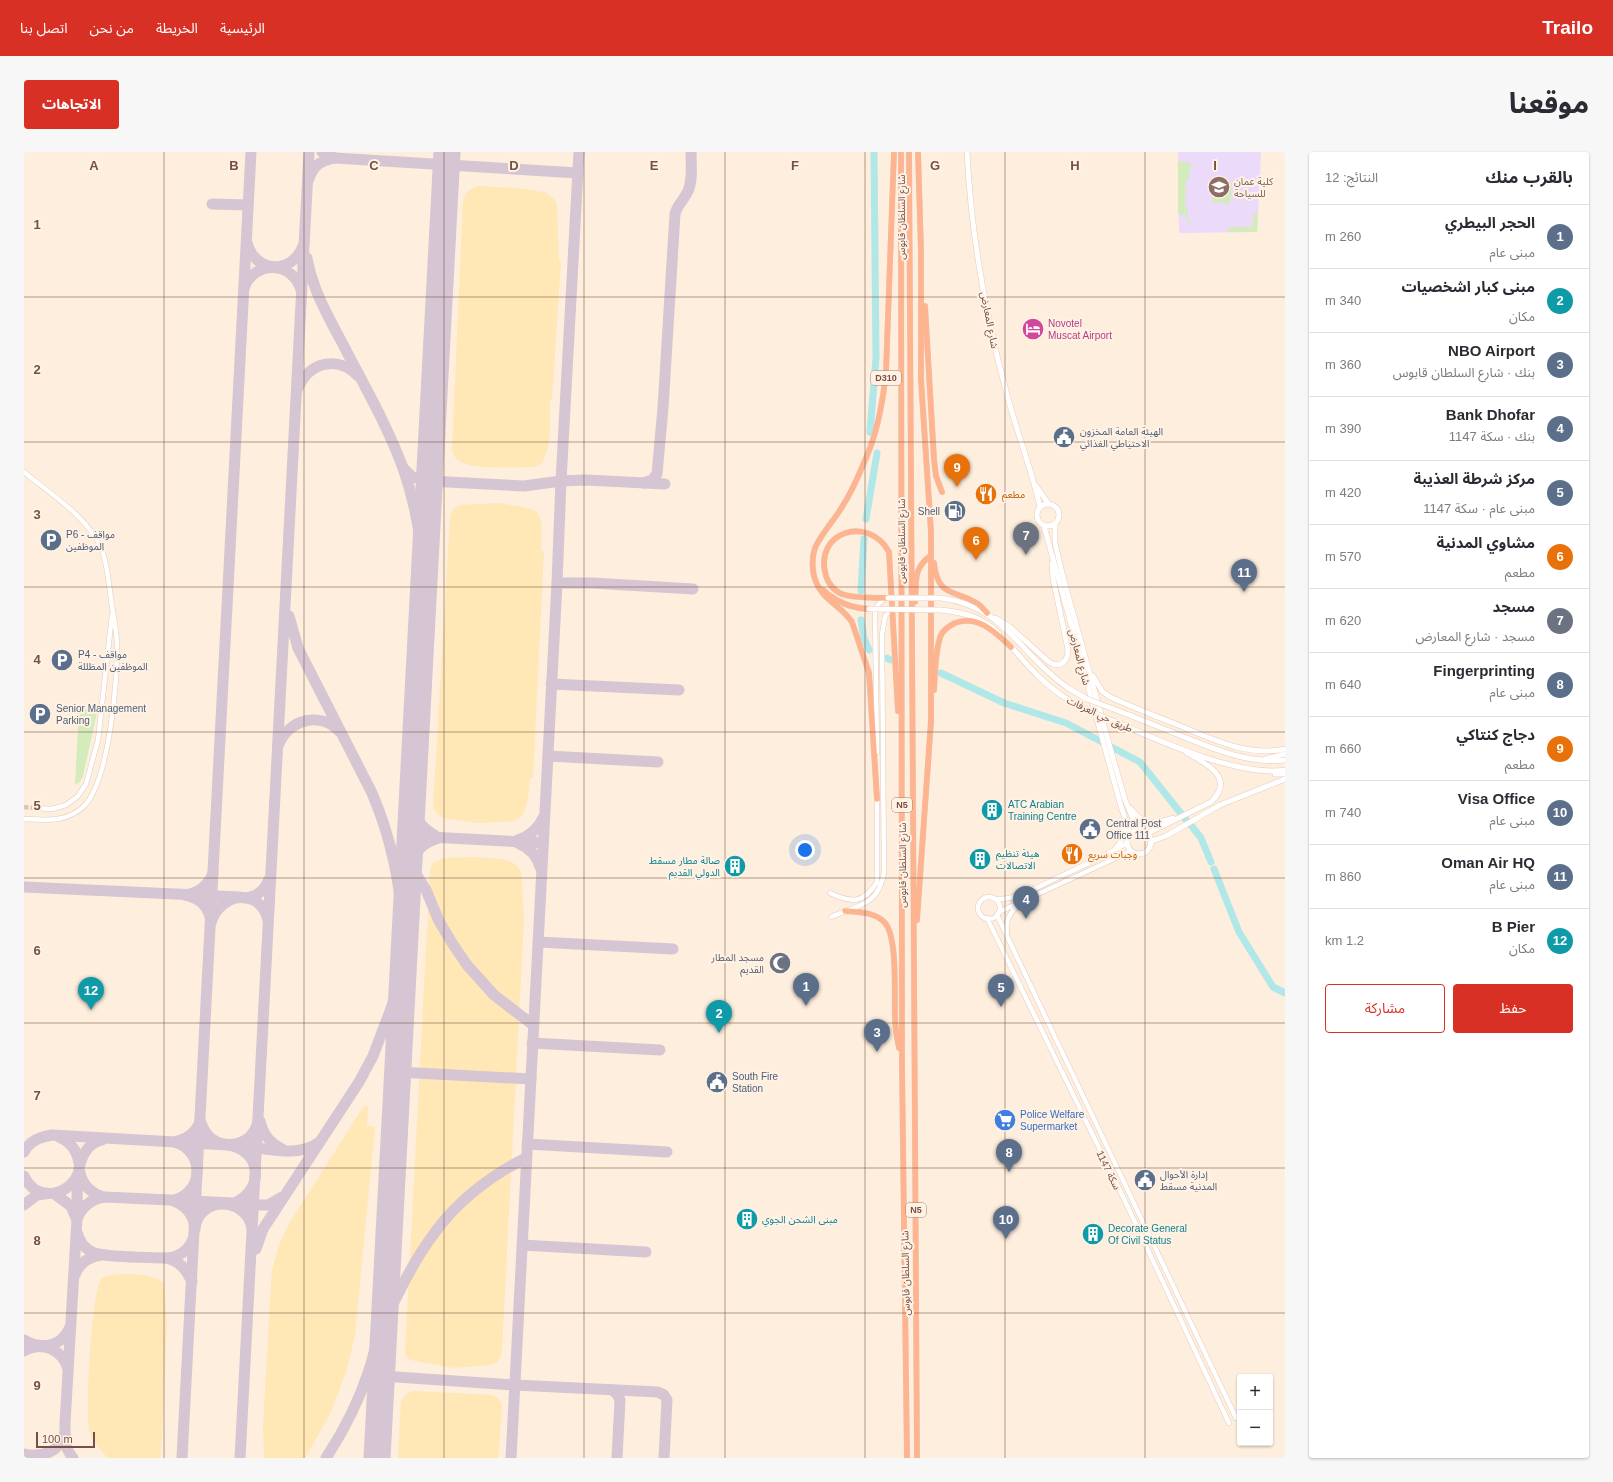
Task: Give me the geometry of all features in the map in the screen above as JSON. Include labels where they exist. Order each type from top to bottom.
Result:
[{"type":"highway","name":"D310","points":[[831,600],[818,586],[813,568],[814,550],[818,541],[839,511],[864,464],[874,438],[882,402],[886,372],[894,152]]},
{"type":"highway","name":"شارع السلطان قابوس","points":[[901,152],[902,1066],[907,1458]]},
{"type":"highway","name":"شارع السلطان قابوس","points":[[909,152],[918,1458]]},
{"type":"highway","points":[[918,152],[921,251],[921,380],[924,438],[935,573],[941,585],[946,590],[977,604],[987,613]]},
{"type":"highway","points":[[921,251],[934,459],[936,476],[942,492]]},
{"type":"highway","points":[[888,598],[849,596],[836,591],[827,579],[824,570],[825,553],[834,539],[852,531],[863,531],[873,535],[885,546],[890,557],[894,668],[901,754]]},
{"type":"highway","points":[[931,532],[931,723]]},
{"type":"highway","points":[[913,624],[918,569],[922,561],[930,556]]},
{"type":"highway","points":[[831,600],[845,605],[869,609]]},
{"type":"highway","points":[[831,600],[847,615],[852,622],[869,672],[878,772],[877,799]]},
{"type":"highway","points":[[914,962],[931,723],[938,646],[941,635],[948,626],[958,622],[974,621],[994,631],[1011,647]]},
{"type":"highway","points":[[845,911],[867,913],[876,916],[885,923],[890,931],[893,950],[895,1019],[902,1066]]},
{"type":"main road","name":"شارع المعارض","points":[[967,152],[973,219],[986,303],[1006,392],[1040,507]]},
{"type":"main road","name":"شارع المعارض","points":[[1034,483],[1048,503]]},
{"type":"main road","points":[[1048,503],[1055,506],[1059,510],[1059,519],[1055,524],[1044,526],[1037,518],[1037,512],[1040,507],[1048,503]]},
{"type":"main road","name":"شارع المعارض","points":[[1055,524],[1055,544],[1060,566],[1106,732],[1110,758],[1123,814],[1130,834]]},
{"type":"main road","name":"شارع المعارض","points":[[1044,526],[1100,728],[1138,830]]},
{"type":"main road","points":[[995,618],[1009,626],[1049,662],[1054,665],[1060,665],[1065,661],[1068,656],[1068,650],[1053,578],[1052,554]]},
{"type":"main road","name":"طريق حي العرفات","points":[[888,598],[931,597],[968,604],[995,618],[1042,667],[1068,688],[1087,699],[1236,757],[1258,760],[1285,760]]},
{"type":"main road","name":"طريق حي العرفات","points":[[869,609],[940,610],[960,613],[981,620],[996,630],[1049,688],[1089,712],[1174,746],[1219,762],[1260,771],[1285,770]]},
{"type":"main road","points":[[1085,657],[1097,684],[1102,691],[1110,697],[1236,748],[1271,751],[1285,749]]},
{"type":"main road","points":[[1148,833],[1211,802],[1217,796],[1220,781],[1214,769],[1174,746]]},
{"type":"main road","points":[[1258,760],[1285,754]]},
{"type":"main road","points":[[1260,771],[1285,774]]},
{"type":"main road","points":[[1152,841],[1166,836],[1220,805],[1285,780]]},
{"type":"main road","points":[[1126,800],[1139,818],[1147,822],[1163,821],[1188,813]]},
{"type":"main road","points":[[1113,852],[1124,835],[1123,814]]},
{"type":"main road","points":[[1138,830],[1148,833],[1152,841],[1149,850],[1137,854],[1131,851],[1127,843],[1130,834],[1138,830]]},
{"type":"street","points":[[24,472],[76,515],[98,541],[106,563],[112,614],[116,628],[116,661],[111,720],[96,788],[88,801],[78,811],[62,819],[24,820]]},
{"type":"street","points":[[831,917],[863,905],[872,899],[882,883],[884,873],[878,772],[876,609],[881,601],[888,598]]},
{"type":"street","points":[[878,772],[882,634],[885,617],[890,609]]},
{"type":"street","points":[[35,808],[55,809],[66,805],[78,796],[86,784],[98,740],[107,670],[112,614]]},
{"type":"street","points":[[830,893],[843,899],[854,900],[862,898],[871,891],[877,882],[877,799]]},
{"type":"street","points":[[1127,843],[1113,852],[1008,899],[986,897],[979,904],[980,913],[987,918],[994,917],[1131,851]]},
{"type":"street","points":[[996,899],[1000,905],[998,914]]},
{"type":"street","points":[[1007,938],[1006,921],[1011,912],[1021,903]]},
{"type":"street","name":"سكة 1147","points":[[998,914],[1007,938],[1236,1418]]},
{"type":"street","name":"سكة 1147","points":[[987,918],[1124,1199],[1229,1423]]},
{"type":"shaded area","name":"كلية عمان للسياحة","points":[[1178,152],[1261,152],[1257,232],[1179,233]]},
{"type":"green space","points":[[1178,161],[1191,162],[1189,179],[1186,179],[1185,209],[1188,209],[1188,220],[1194,226],[1187,222],[1186,214],[1184,213],[1179,215],[1178,213]]},
{"type":"green space","points":[[1213,182],[1232,183],[1230,204],[1212,202]]},
{"type":"green space","points":[[1254,213],[1258,214],[1257,232],[1228,232],[1229,227],[1250,227],[1252,225]]},
{"type":"green space","points":[[82,709],[95,710],[97,712],[83,776],[79,783],[75,784],[79,711]]},
{"type":"sand","points":[[478,186],[516,188],[545,192],[555,200],[557,206],[559,261],[561,261],[552,400],[550,401],[550,427],[548,448],[545,457],[541,464],[535,467],[494,468],[463,463],[454,455],[452,448],[463,201],[468,191]]},
{"type":"sand","points":[[499,503],[532,509],[537,512],[540,517],[541,525],[541,551],[544,551],[533,778],[530,779],[525,810],[518,819],[513,821],[478,823],[443,818],[439,816],[433,807],[450,517],[456,507],[460,505]]},
{"type":"sand","points":[[477,857],[502,859],[513,863],[518,867],[521,872],[524,918],[502,1351],[500,1359],[496,1363],[454,1368],[415,1361],[409,1359],[405,1354],[430,871],[432,864],[443,858]]},
{"type":"sand","points":[[364,1106],[367,1106],[368,1108],[367,1126],[375,1127],[355,1335],[347,1369],[331,1412],[305,1458],[264,1458],[263,1427],[270,1298],[272,1271],[279,1245],[290,1222]]},
{"type":"sand","points":[[120,1274],[149,1276],[164,1283],[167,1322],[160,1458],[108,1458],[95,1443],[90,1433],[88,1403],[90,1353],[98,1287],[102,1277]]},
{"type":"sand","points":[[413,1391],[493,1395],[497,1397],[501,1402],[502,1409],[498,1458],[398,1458],[401,1402],[406,1395]]},
{"type":"waterway","points":[[870,432],[876,358],[874,152]]},
{"type":"waterway","points":[[866,519],[877,453]]},
{"type":"waterway","points":[[861,591],[864,539]]},
{"type":"waterway","points":[[861,620],[864,638],[869,650]]},
{"type":"waterway","points":[[886,658],[891,660]]},
{"type":"waterway","points":[[941,673],[1004,703],[1066,723],[1140,762],[1187,821]]},
{"type":"waterway","points":[[1190,824],[1201,838],[1211,862]]},
{"type":"waterway","points":[[1214,869],[1239,932],[1273,987],[1285,993]]},
{"type":"taxiway","points":[[182,1458],[251,152]]},
{"type":"taxiway","points":[[240,1458],[309,152]]},
{"type":"taxiway","points":[[309,179],[313,170],[319,164],[326,160],[335,158],[322,152]]},
{"type":"taxiway","points":[[511,1458],[579,152]]},
{"type":"taxiway","points":[[644,483],[652,480],[657,474],[663,408],[675,214],[690,187],[691,152]]},
{"type":"taxiway","points":[[335,158],[578,173]]},
{"type":"taxiway","points":[[212,204],[248,205]]},
{"type":"taxiway","points":[[247,243],[251,253],[258,260],[265,265],[274,267],[283,266],[291,262],[298,255],[303,246]]},
{"type":"taxiway","points":[[307,258],[319,297],[378,412],[403,468],[408,482],[418,524],[424,582]]},
{"type":"taxiway","points":[[244,288],[249,279],[256,272],[273,268],[282,269],[290,274],[297,280],[301,290]]},
{"type":"taxiway","points":[[298,388],[309,372],[325,364],[342,365],[350,369],[358,376]]},
{"type":"taxiway","points":[[404,469],[412,477],[429,481],[524,486],[561,481],[586,480],[665,484]]},
{"type":"taxiway","points":[[557,583],[592,583],[693,589]]},
{"type":"taxiway","points":[[289,616],[298,648],[372,793],[379,811],[394,863],[405,936]]},
{"type":"taxiway","points":[[551,684],[679,690]]},
{"type":"taxiway","points":[[279,744],[284,735],[290,729],[306,721],[315,720],[324,722],[332,725],[340,732]]},
{"type":"taxiway","points":[[548,756],[658,762]]},
{"type":"taxiway","points":[[412,804],[416,816],[424,828],[439,838],[421,847],[409,863],[426,890],[439,921],[467,965],[494,995],[533,1025]]},
{"type":"taxiway","points":[[518,840],[533,832],[539,826],[543,818]]},
{"type":"taxiway","points":[[410,836],[543,843]]},
{"type":"taxiway","points":[[518,843],[532,852],[540,867]]},
{"type":"taxiway","points":[[213,873],[206,885],[199,891],[185,895],[190,896],[203,904],[209,913],[211,923],[216,913],[223,905],[231,900],[240,898],[249,898],[257,902],[264,909],[268,920]]},
{"type":"taxiway","points":[[245,898],[254,896],[260,892],[265,887],[269,879]]},
{"type":"taxiway","points":[[24,887],[240,897]]},
{"type":"taxiway","points":[[538,942],[673,949]]},
{"type":"taxiway","points":[[256,1249],[263,1229],[359,1082],[373,1056],[392,1006],[398,984],[404,946]]},
{"type":"taxiway","points":[[532,1043],[660,1050]]},
{"type":"taxiway","points":[[398,1072],[531,1079]]},
{"type":"taxiway","points":[[260,1121],[268,1138],[282,1149]]},
{"type":"taxiway","points":[[175,1200],[185,1195],[192,1188],[196,1180],[197,1171],[195,1161],[191,1153],[184,1146],[174,1142],[190,1135],[196,1130],[200,1122]]},
{"type":"taxiway","points":[[201,1123],[208,1136],[225,1144],[244,1141],[250,1137],[257,1125]]},
{"type":"taxiway","points":[[24,1152],[33,1142],[40,1138],[52,1135],[228,1145],[239,1148],[248,1154],[253,1162],[255,1171],[255,1180],[251,1189],[244,1197],[234,1203],[105,1197],[91,1201],[82,1210],[77,1219],[65,1423],[65,1437],[67,1446],[73,1458]]},
{"type":"taxiway","points":[[59,1137],[67,1141],[73,1147],[77,1154],[79,1163]]},
{"type":"taxiway","points":[[77,1215],[77,1183],[81,1160],[92,1144],[102,1140]]},
{"type":"taxiway","points":[[249,1147],[294,1151],[302,1150],[318,1143]]},
{"type":"taxiway","points":[[527,1144],[667,1152]]},
{"type":"taxiway","points":[[384,1322],[413,1266],[426,1245],[452,1211],[487,1181],[526,1158]]},
{"type":"taxiway","points":[[80,1173],[85,1185],[103,1197]]},
{"type":"taxiway","points":[[24,1176],[29,1184],[36,1190],[43,1193],[51,1193],[59,1192],[67,1188],[78,1174]]},
{"type":"taxiway","points":[[24,1205],[37,1195],[45,1194]]},
{"type":"taxiway","points":[[56,1195],[71,1206],[76,1218]]},
{"type":"taxiway","points":[[248,1205],[268,1205],[282,1197]]},
{"type":"taxiway","points":[[174,1201],[179,1203],[189,1212],[195,1229],[198,1218],[204,1210],[222,1204],[241,1210],[248,1218],[252,1228]]},
{"type":"taxiway","points":[[77,1232],[82,1244],[92,1252],[98,1254],[171,1259],[182,1266],[192,1282]]},
{"type":"taxiway","points":[[167,1258],[183,1253],[189,1247],[193,1239]]},
{"type":"taxiway","points":[[522,1245],[646,1252]]},
{"type":"taxiway","points":[[75,1275],[79,1267],[85,1261],[92,1257],[101,1255]]},
{"type":"taxiway","points":[[326,1458],[351,1415],[368,1373],[380,1328],[387,1279]]},
{"type":"taxiway","points":[[24,1340],[37,1345],[50,1345],[62,1339],[70,1327]]},
{"type":"taxiway","points":[[24,1351],[38,1347],[50,1349],[61,1356],[68,1369]]},
{"type":"taxiway","points":[[382,1376],[515,1385],[658,1392],[664,1395],[667,1400],[664,1458]]},
{"type":"taxiway","points":[[612,1390],[617,1394],[620,1400],[617,1458]]},
{"type":"taxiway","points":[[24,1454],[37,1455],[49,1452],[59,1445],[65,1434]]},
{"type":"runway","points":[[377,1458],[447,152]]},
{"type":"tunnel","points":[[24,807],[35,808]]},
{"type":"place","name":"كلية عمان للسياحة","points":[[1219,187]]},
{"type":"place","name":"Novotel Muscat Airport","points":[[1033,329]]},
{"type":"place","name":"الهيئة العامة المخزون الاحتياطي الغذائي","points":[[1064,437]]},
{"type":"place","name":"دجاج كنتاكي","points":[[957,487]]},
{"type":"place","name":"مطعم","points":[[986,494]]},
{"type":"place","name":"Shell","points":[[955,511]]},
{"type":"place","name":"P6 - مواقف الموظفين","points":[[51,540]]},
{"type":"place","name":"مسجد","points":[[1026,555]]},
{"type":"place","name":"مشاوي المدنية","points":[[976,560]]},
{"type":"place","name":"Oman Air HQ","points":[[1244,592]]},
{"type":"place","name":"P4 - مواقف الموظفين المظللة","points":[[62,660]]},
{"type":"place","name":"Senior Management Parking","points":[[40,714]]},
{"type":"place","name":"ATC Arabian Training Centre","points":[[992,810]]},
{"type":"place","name":"Central Post Office 111","points":[[1090,829]]},
{"type":"place","name":"وجبات سريع","points":[[1072,854]]},
{"type":"place","name":"هيئة تنظيم الاتصالات","points":[[980,859]]},
{"type":"place","name":"صالة مطار مسقط الدولي القديم","points":[[735,866]]},
{"type":"place","name":"Bank Dhofar","points":[[1026,919]]},
{"type":"place","name":"مسجد المطار القديم","points":[[780,963]]},
{"type":"place","name":"الحجر البيطري","points":[[806,1006]]},
{"type":"place","name":"مركز شرطة العذيبة","points":[[1001,1007]]},
{"type":"place","name":"B Pier","points":[[91,1010]]},
{"type":"place","name":"مبنى كبار اشخصيات","points":[[719,1033]]},
{"type":"place","name":"NBO Airport","points":[[877,1052]]},
{"type":"place","name":"South Fire Station","points":[[717,1082]]},
{"type":"place","name":"Police Welfare Supermarket","points":[[1005,1120]]},
{"type":"place","name":"Fingerprinting","points":[[1009,1172]]},
{"type":"place","name":"إدارة الأحوال المدنية مسقط","points":[[1145,1180]]},
{"type":"place","name":"مبنى الشحن الجوي","points":[[747,1219]]},
{"type":"place","name":"Decorate General Of Civil Status","points":[[1093,1234]]},
{"type":"place","name":"Visa Office","points":[[1006,1239]]}]
